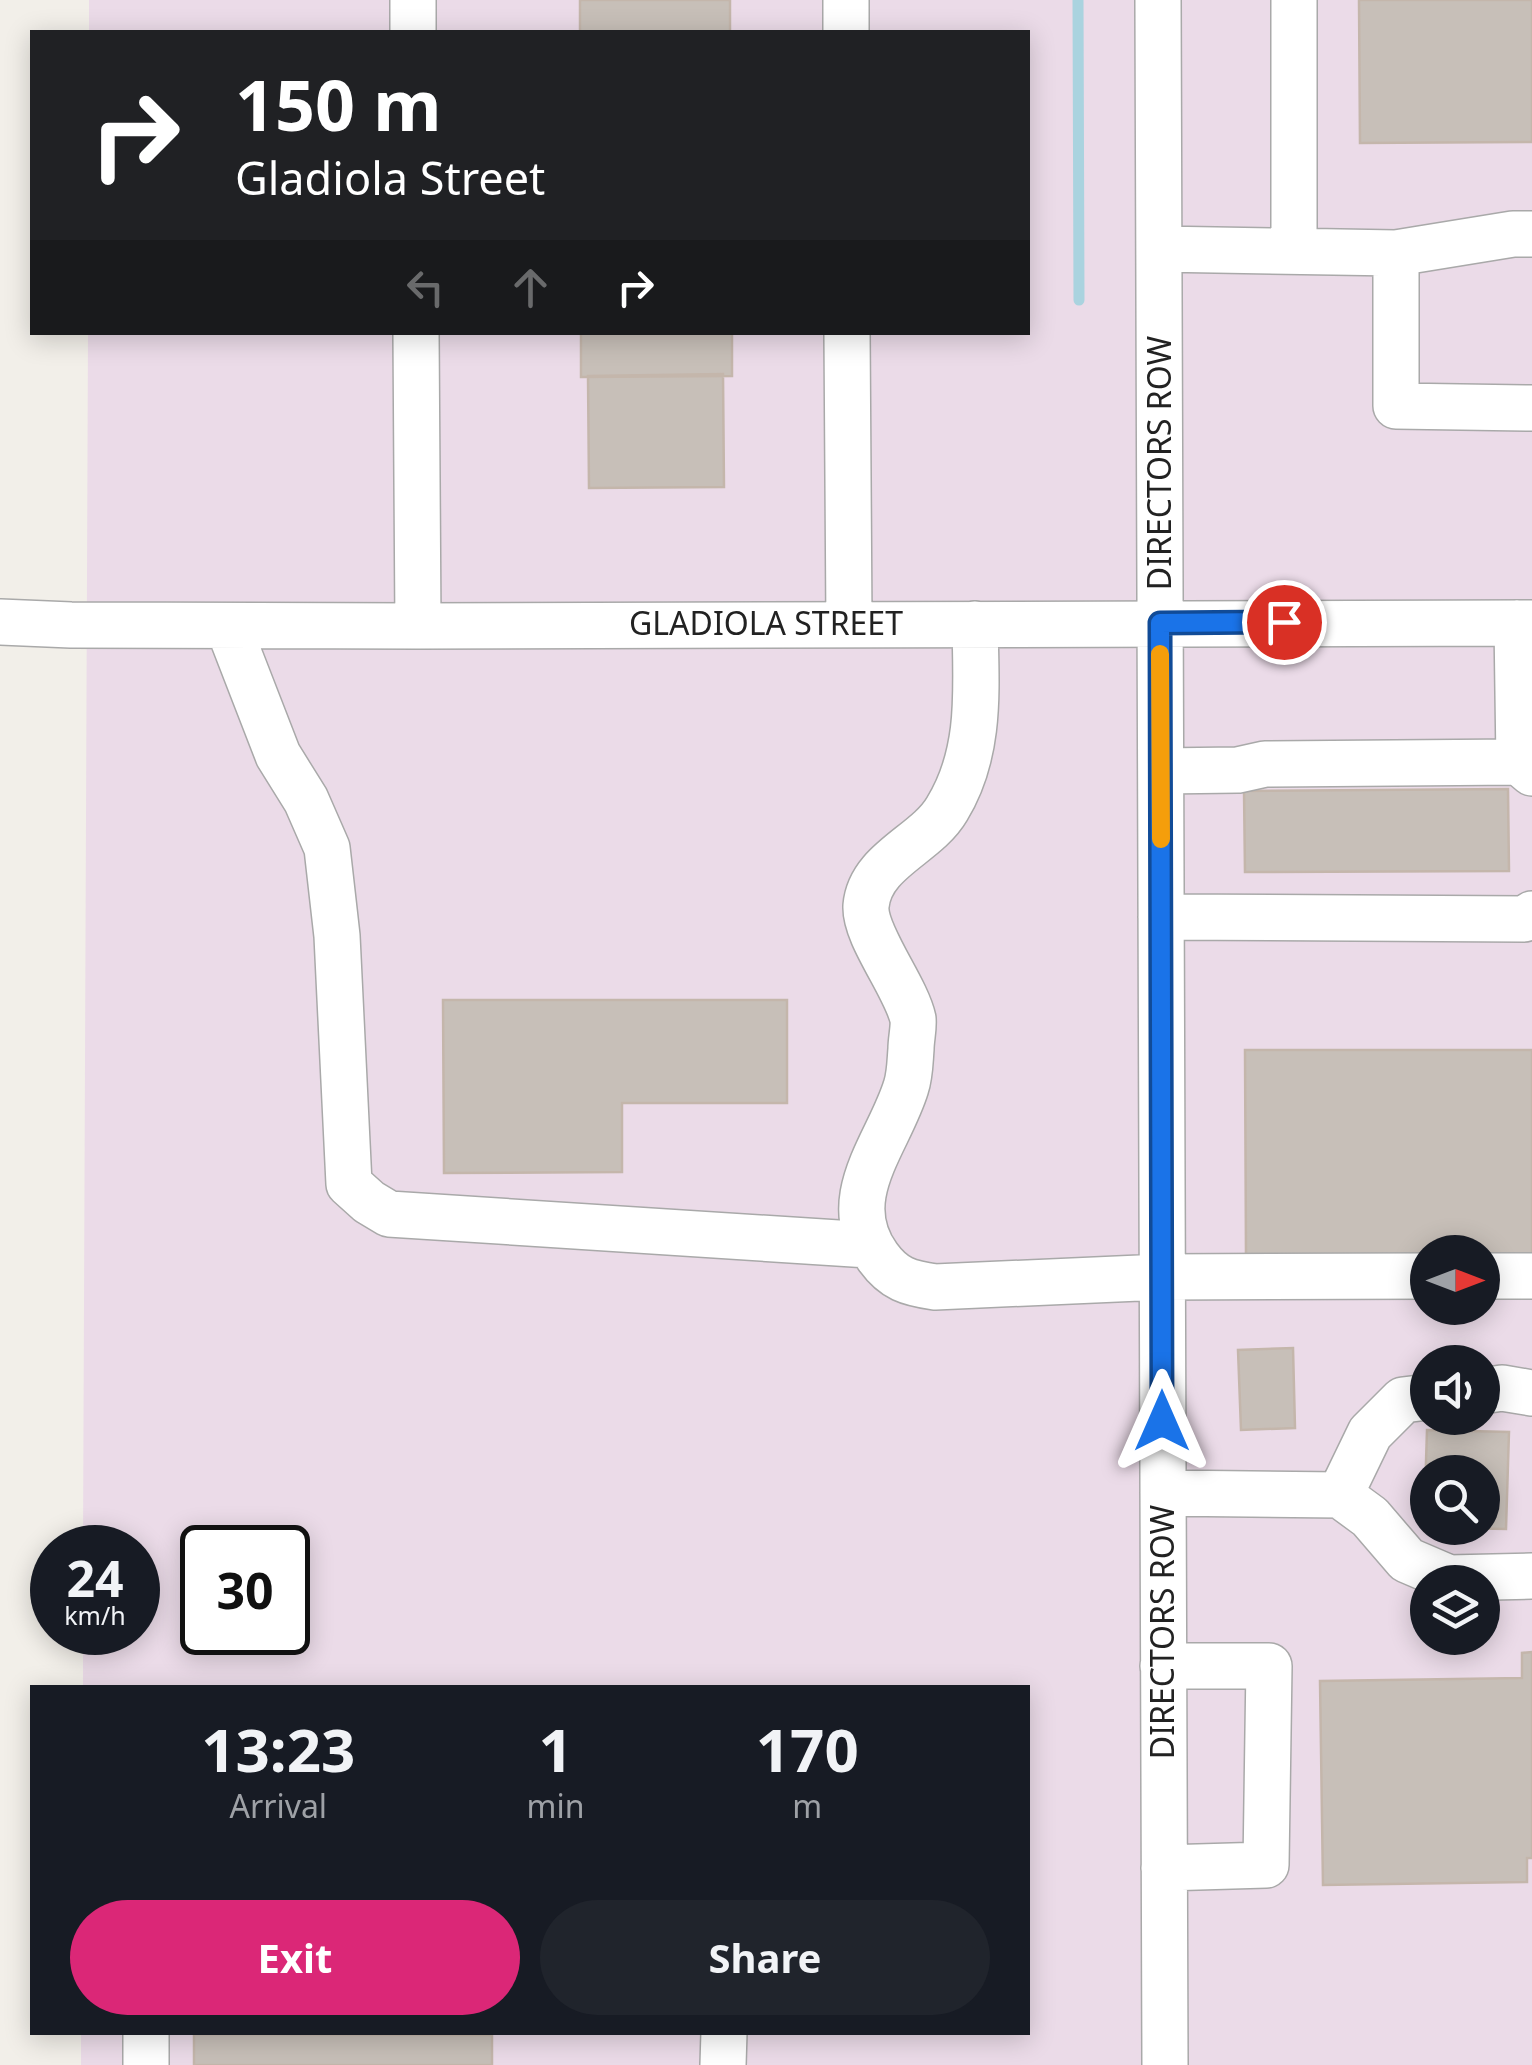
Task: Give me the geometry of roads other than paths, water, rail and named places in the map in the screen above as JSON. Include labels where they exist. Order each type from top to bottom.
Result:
[{"type":"street","points":[[413,0],[413,30]]},
{"type":"street","points":[[846,0],[846,30]]},
{"type":"street","name":"DIRECTORS ROW","points":[[1158,0],[1165,2065]]},
{"type":"street","points":[[1294,0],[1294,252]]},
{"type":"street","points":[[1159,249],[1396,253],[1532,234]]},
{"type":"street","points":[[1396,253],[1396,406],[1532,408]]},
{"type":"street","points":[[416,335],[418,626]]},
{"type":"street","points":[[848,335],[849,623]]},
{"type":"street","name":"GLADIOLA STREET","points":[[0,622],[228,626],[1524,623]]},
{"type":"street","points":[[1161,772],[1238,770],[1265,764],[1525,767],[1524,623]]},
{"type":"street","points":[[975,624],[976,711],[969,764],[946,812],[875,878],[865,908],[913,1020],[907,1085],[870,1165],[859,1209],[869,1244],[890,1273],[904,1282],[935,1287],[1162,1277],[1410,1276]]},
{"type":"street","points":[[228,626],[278,755],[306,800],[327,848],[337,936],[349,1184],[389,1214],[869,1244]]},
{"type":"street","points":[[1161,917],[1524,919],[1532,914]]},
{"type":"street","points":[[1500,1276],[1532,1276]]},
{"type":"street","points":[[1500,1388],[1532,1393]]},
{"type":"street","points":[[1340,1495],[1370,1434],[1402,1400],[1410,1399]]},
{"type":"street","points":[[1163,1493],[1340,1495],[1370,1517],[1408,1560],[1449,1578],[1532,1576]]},
{"type":"street","points":[[1163,1666],[1269,1666],[1266,1866],[1164,1868]]},
{"type":"street","points":[[146,2035],[146,2065]]},
{"type":"street","points":[[723,2065],[724,2035]]},
{"type":"waterway","points":[[1078,0],[1079,300]]}]
